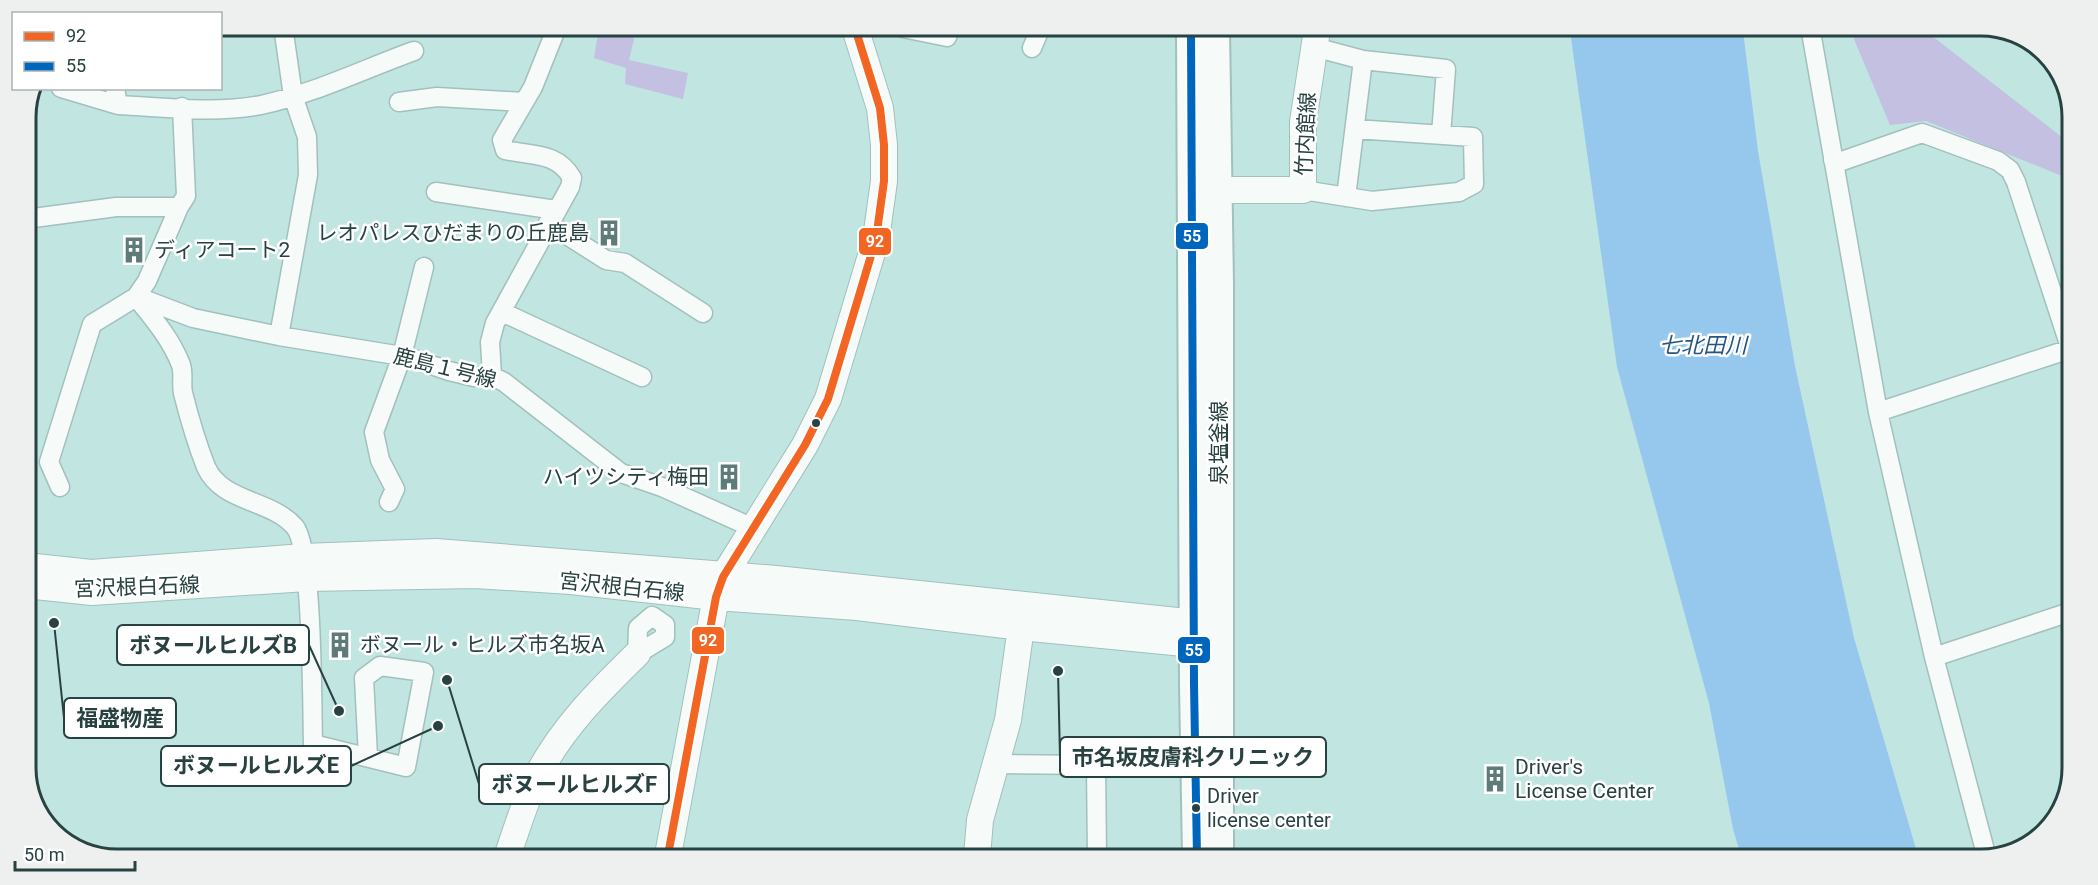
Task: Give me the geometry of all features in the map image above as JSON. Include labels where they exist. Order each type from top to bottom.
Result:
[{"type":"main road","points":[[1191,36],[1206,635],[1197,849]]},
{"type":"main road","name":"泉塩釜線","points":[[1215,36],[1218,190],[1206,635],[1219,849]]},
{"type":"street","points":[[279,336],[308,175],[307,137],[293,96],[284,36]]},
{"type":"street","points":[[492,376],[490,342],[495,323],[570,187],[572,178],[564,164],[550,158],[505,150],[502,140],[524,102],[553,36]]},
{"type":"street","points":[[669,849],[720,587],[753,528],[805,445],[828,399],[876,239],[884,181],[884,145],[880,108],[858,36]]},
{"type":"street","points":[[1032,48],[1037,36]]},
{"type":"street","points":[[1812,36],[1878,412],[1934,657],[1985,849]]},
{"type":"street","points":[[1315,38],[1363,60],[1446,69],[1441,135]]},
{"type":"street","name":"竹内館線","points":[[1218,190],[1303,190],[1303,122],[1315,38]]},
{"type":"street","points":[[73,90],[182,107],[260,105],[293,96],[414,51]]},
{"type":"street","points":[[1346,197],[1363,60]]},
{"type":"street","points":[[399,102],[437,98],[524,102]]},
{"type":"street","points":[[60,487],[49,462],[92,324],[136,297],[147,281],[186,196],[182,107]]},
{"type":"street","points":[[1303,190],[1372,201],[1459,192],[1474,184],[1473,137],[1355,129]]},
{"type":"street","points":[[1833,160],[1842,161],[1922,133],[1998,161],[2010,170],[2016,182],[2062,323]]},
{"type":"street","points":[[435,192],[552,216],[606,260],[625,263],[703,313]]},
{"type":"street","points":[[36,218],[116,207],[179,207]]},
{"type":"street","points":[[389,502],[395,489],[380,460],[374,432],[402,356],[424,267]]},
{"type":"street","points":[[136,297],[166,335],[182,368],[182,390],[207,469],[219,484],[240,498],[277,512],[296,528],[305,568],[314,744],[406,767],[424,672],[380,666],[364,678],[368,757]]},
{"type":"street","name":"鹿島１号線","points":[[136,297],[193,318],[279,336],[402,356],[474,377],[492,376],[504,382],[621,473],[662,487],[753,528]]},
{"type":"street","points":[[502,312],[642,377]]},
{"type":"street","points":[[1878,412],[2062,351]]},
{"type":"street","points":[[36,580],[91,573],[305,568],[436,552],[560,560],[857,607],[1021,627],[1206,635]]},
{"type":"street","points":[[720,587],[776,579],[1206,635]]},
{"type":"street","points":[[1934,657],[2062,615]]},
{"type":"street","points":[[978,849],[980,820],[1008,720],[1021,627]]},
{"type":"street","points":[[510,849],[537,776],[560,738],[591,700],[637,654]]},
{"type":"street","points":[[995,764],[1096,765],[1096,849]]},
{"type":"shaded area","points":[[598,36],[635,36],[629,60],[688,73],[683,99],[625,84],[626,68],[594,58]]},
{"type":"shaded area","points":[[1853,36],[1932,36],[2062,137],[2062,176],[1926,121],[1890,125]]},
{"type":"water","name":"七北田川","points":[[1571,36],[1744,36],[1758,151],[1795,366],[1854,638],[1916,849],[1739,849],[1733,829],[1709,703],[1617,367]]},
{"type":"transit line","name":"92","points":[[669,849],[716,597],[723,577],[805,445],[828,399],[876,239],[884,181],[884,145],[880,108],[858,36]]},
{"type":"transit line","name":"55","points":[[1191,36],[1197,849]]},
{"type":"place","name":"レオパレスひだまりの丘鹿島","points":[[609,233]]},
{"type":"place","name":"ディアコート2","points":[[134,250]]},
{"type":"place","name":"ハイツシティ梅田","points":[[729,477]]},
{"type":"place","name":"福盛物産","points":[[54,623]]},
{"type":"place","name":"ボヌール・ヒルズ市名坂A","points":[[340,645]]},
{"type":"place","name":"市名坂皮膚科クリニック","points":[[1058,671]]},
{"type":"place","name":"ボヌールヒルズF","points":[[447,680]]},
{"type":"place","name":"ボヌールヒルズB","points":[[339,711]]},
{"type":"place","name":"ボヌールヒルズE","points":[[438,726]]},
{"type":"place","name":"Driver's License Center","points":[[1495,779]]},
{"type":"place","name":"Driver license center","points":[[1196,808]]}]
